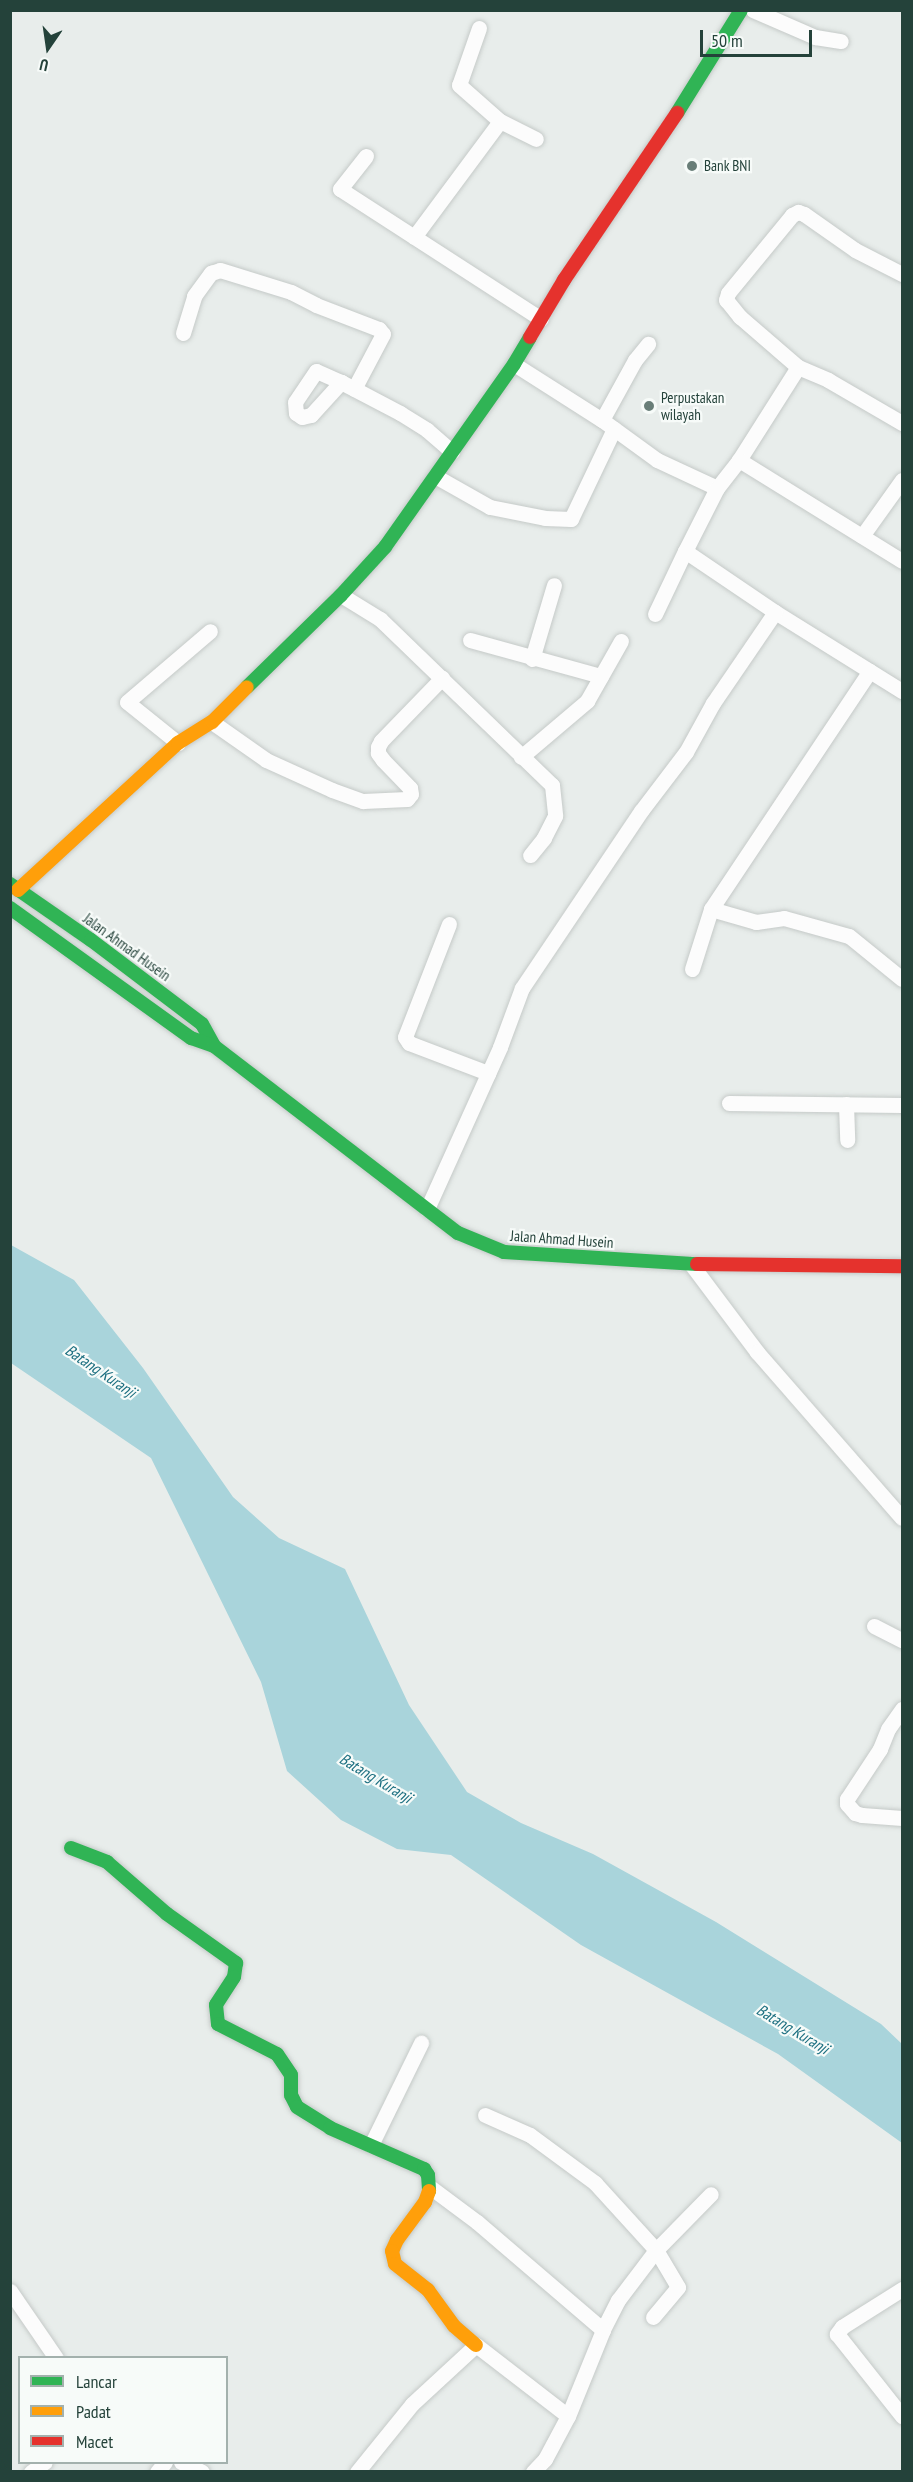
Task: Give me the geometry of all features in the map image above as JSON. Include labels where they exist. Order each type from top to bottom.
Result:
[{"type":"street","points":[[14,887],[178,743],[212,722],[341,595],[385,547],[514,364],[741,10]]},
{"type":"street","points":[[753,10],[815,37],[841,41]]},
{"type":"street","points":[[479,28],[459,85],[500,121],[536,139]]},
{"type":"street","points":[[414,237],[500,121]]},
{"type":"street","points":[[366,156],[340,189],[541,319]]},
{"type":"street","points":[[903,274],[855,250],[798,212],[792,215],[728,293],[726,300],[740,317],[798,367],[828,380],[903,423]]},
{"type":"street","points":[[183,333],[194,296],[211,273],[220,270],[291,292],[316,305],[379,329],[383,334],[347,386],[427,430],[453,452]]},
{"type":"street","points":[[435,476],[490,507],[545,518],[571,519],[635,360],[648,344]]},
{"type":"street","points":[[514,364],[657,460],[717,488]]},
{"type":"street","points":[[655,614],[717,488],[739,460],[798,367]]},
{"type":"street","points":[[739,460],[903,561]]},
{"type":"street","points":[[862,536],[903,480]]},
{"type":"street","points":[[685,551],[774,612],[903,691]]},
{"type":"street","points":[[532,659],[554,585]]},
{"type":"street","points":[[341,595],[380,619],[552,785],[556,802],[555,816],[544,838],[530,855]]},
{"type":"street","points":[[427,1209],[488,1072],[522,988],[641,811],[687,752],[713,703],[774,612]]},
{"type":"street","points":[[178,743],[127,702],[210,630]]},
{"type":"street","points":[[470,640],[532,659],[601,676]]},
{"type":"street","points":[[521,757],[587,701],[621,641]]},
{"type":"street","points":[[692,969],[711,909],[870,671]]},
{"type":"street","points":[[212,722],[266,760],[332,790],[363,801],[407,800],[411,794],[410,788],[383,760],[378,753],[378,747],[381,741],[442,678]]},
{"type":"street","name":"Jalan Ahmad Husein","points":[[14,887],[91,940],[201,1024],[214,1046]]},
{"type":"street","name":"Jalan Ahmad Husein","points":[[10,908],[191,1038],[214,1046],[458,1233],[504,1252],[691,1264],[903,1266]]},
{"type":"street","points":[[711,909],[756,922],[784,918],[849,936],[903,979]]},
{"type":"street","points":[[449,924],[405,1037],[409,1043],[488,1072]]},
{"type":"street","points":[[729,1103],[903,1105]]},
{"type":"street","points":[[846,1104],[847,1140]]},
{"type":"street","points":[[691,1264],[757,1352],[903,1518]]},
{"type":"street","points":[[874,1626],[903,1640]]},
{"type":"street","points":[[903,1709],[888,1729],[880,1749],[847,1799],[847,1804],[855,1813],[862,1815],[903,1818]]},
{"type":"street","points":[[71,1848],[107,1862],[167,1914],[236,1963],[234,1977],[216,2005],[218,2024],[276,2054],[291,2075],[291,2095],[297,2107],[330,2128],[424,2169],[428,2175],[430,2187],[425,2202],[397,2240],[392,2252],[395,2264],[428,2290],[454,2326],[568,2415]]},
{"type":"street","points":[[371,2145],[421,2043]]},
{"type":"street","points":[[485,2115],[530,2135],[594,2183],[656,2250],[678,2287],[653,2317]]},
{"type":"street","points":[[430,2187],[477,2222],[603,2330]]},
{"type":"street","points":[[533,2472],[545,2459],[568,2415],[618,2300],[656,2250],[711,2194]]},
{"type":"street","points":[[903,2289],[842,2327],[837,2334],[903,2416]]},
{"type":"street","points":[[10,2291],[55,2356]]},
{"type":"street","points":[[357,2472],[412,2404],[476,2345]]},
{"type":"street","points":[[184,2464],[202,2472]]},
{"type":"water","name":"Batang Kuranji","points":[[11,1245],[74,1280],[143,1368],[233,1497],[279,1538],[345,1569],[409,1705],[467,1792],[521,1823],[593,1854],[716,1922],[881,2024],[902,2044],[902,2143],[778,2054],[581,1945],[451,1855],[397,1849],[341,1820],[287,1771],[261,1682],[151,1458],[11,1363]]},
{"type":"traffic: fast","points":[[677,113],[741,10]]},
{"type":"traffic: fast","points":[[247,687],[341,595],[385,547],[514,364],[530,337]]},
{"type":"traffic: fast","points":[[10,884],[91,940],[202,1024],[214,1046]]},
{"type":"traffic: fast","points":[[10,908],[191,1038],[214,1046],[458,1233],[504,1252],[697,1264]]},
{"type":"traffic: fast","points":[[71,1848],[107,1862],[167,1914],[236,1963],[234,1977],[216,2005],[218,2024],[277,2054],[291,2075],[291,2095],[297,2107],[330,2128],[424,2169],[428,2175],[429,2191]]},
{"type":"traffic: slow","points":[[18,890],[178,743],[212,722],[247,687]]},
{"type":"traffic: slow","points":[[429,2191],[425,2202],[397,2240],[392,2251],[395,2264],[428,2290],[454,2326],[476,2345]]},
{"type":"traffic: jam","points":[[530,337],[564,280],[677,113]]},
{"type":"traffic: jam","points":[[697,1264],[902,1266]]},
{"type":"place","name":"Bank BNI","points":[[692,166]]},
{"type":"place","name":"Perpustakan wilayah","points":[[649,406]]}]
